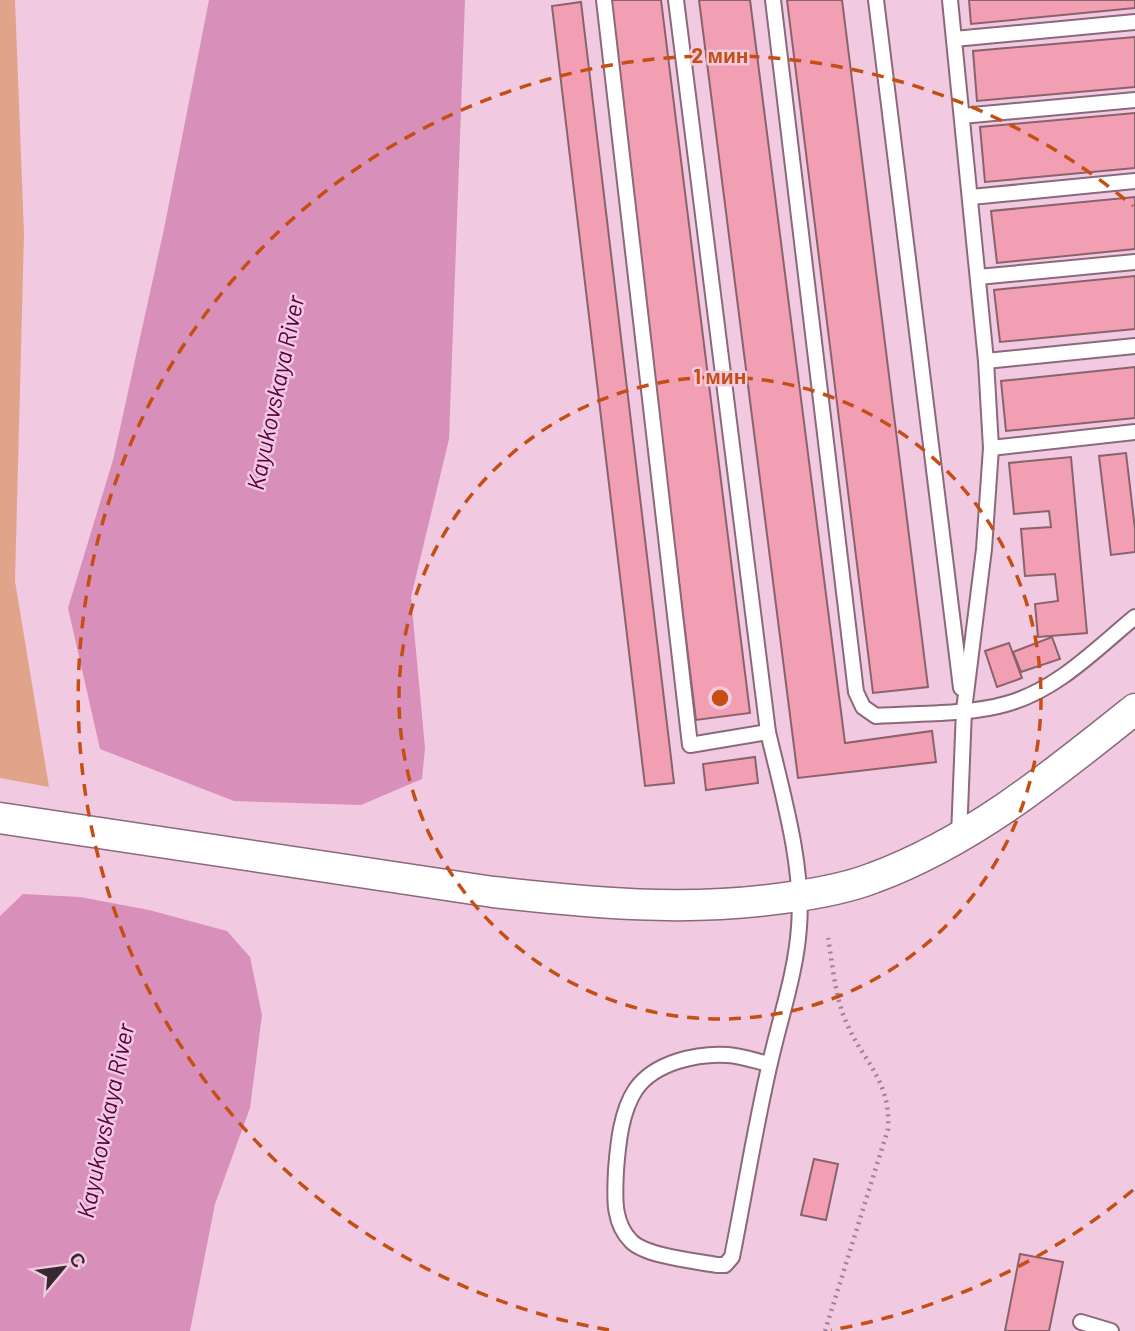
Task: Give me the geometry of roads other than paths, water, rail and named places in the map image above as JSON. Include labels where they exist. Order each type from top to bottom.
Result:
[{"type":"street","points":[[0,818],[493,892],[637,906],[743,904],[799,896],[871,879],[912,862],[959,838],[1044,780],[1135,709]]},
{"type":"lane","points":[[604,0],[690,745],[768,732]]},
{"type":"lane","points":[[676,0],[768,732],[790,831],[799,896],[800,926],[795,960],[769,1064],[732,1257],[725,1265],[717,1265],[644,1250],[632,1242],[616,1215],[615,1195],[623,1123],[637,1088],[648,1076],[685,1059],[730,1055],[769,1064]]},
{"type":"lane","points":[[772,0],[856,692],[863,707],[876,716],[1005,705],[1053,683],[1081,664],[1135,617]]},
{"type":"lane","points":[[876,0],[964,710]]},
{"type":"lane","points":[[950,0],[986,361],[990,448],[984,549],[964,710],[959,838]]},
{"type":"lane","points":[[954,39],[1135,22]]},
{"type":"lane","points":[[962,116],[1135,100]]},
{"type":"lane","points":[[971,197],[1135,181]]},
{"type":"lane","points":[[978,277],[1135,262]]},
{"type":"lane","points":[[986,361],[1135,346]]},
{"type":"lane","points":[[990,448],[1135,432]]},
{"type":"lane","points":[[1081,1322],[1111,1331]]},
{"type":"water","name":"Kayukovskaya River","points":[[209,0],[465,0],[449,439],[411,597],[425,748],[422,779],[361,805],[234,801],[100,749],[68,608],[113,460],[164,229]]},
{"type":"water","name":"Kayukovskaya River","points":[[23,894],[80,897],[149,910],[227,931],[250,957],[262,1015],[250,1108],[215,1204],[190,1331],[0,1331],[0,916]]}]
